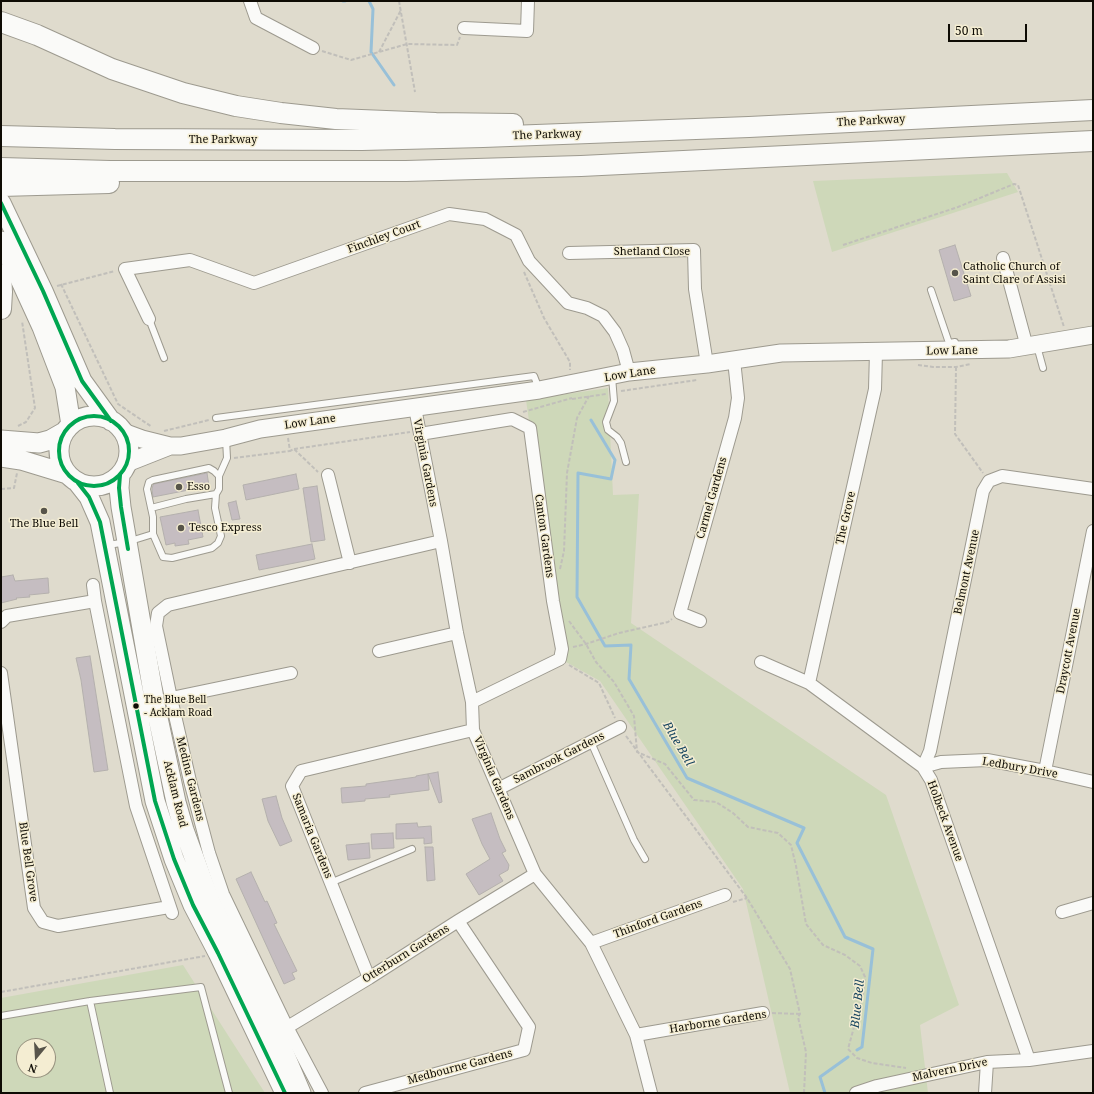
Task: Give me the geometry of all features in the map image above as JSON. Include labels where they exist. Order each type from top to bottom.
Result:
[{"type":"highway","points":[[1,10],[37,35]]},
{"type":"highway","points":[[1,22],[37,35],[112,69],[142,80],[183,93],[236,106],[281,113],[336,119],[436,123],[528,124],[638,122],[749,127]]},
{"type":"highway","name":"The Parkway","points":[[1,136],[123,139],[362,140],[483,138],[749,127],[1093,110]]},
{"type":"highway","points":[[1,168],[110,171],[406,171],[589,166],[1093,142]]},
{"type":"highway","points":[[1,186],[179,181],[322,171]]},
{"type":"highway","points":[[1,274],[1,309]]},
{"type":"main road","points":[[1,203],[43,291],[82,381],[117,426],[129,447],[129,455],[124,469],[111,482],[100,486],[89,486],[72,478],[21,460],[1,457]]},
{"type":"main road","points":[[1,241],[42,327],[65,387],[68,428],[59,450],[60,460],[72,478]]},
{"type":"main road","name":"Low Lane","points":[[117,426],[142,439],[170,446],[181,446],[226,438],[259,421],[286,425],[539,390],[571,392],[613,384],[629,372],[707,364],[781,353],[1009,349],[1093,335]]},
{"type":"main road","points":[[7,434],[39,443],[50,440],[80,419],[91,416],[101,417],[117,426]]},
{"type":"main road","name":"Low Lane","points":[[124,469],[170,446]]},
{"type":"main road","name":"Acklam Road","points":[[124,469],[119,488],[121,507],[164,751],[184,830],[210,901],[282,1030],[301,1093]]},
{"type":"main road","name":"Acklam Road","points":[[72,478],[89,497],[100,522],[155,801],[174,859],[193,905],[218,953],[285,1093]]},
{"type":"street","points":[[250,1],[256,18],[313,48]]},
{"type":"street","points":[[464,28],[527,31],[528,1]]},
{"type":"street","name":"Finchley Court","points":[[125,269],[190,260],[254,283],[449,214],[485,219],[516,235],[529,261],[568,303],[587,308],[603,316],[615,332],[623,350],[629,372]]},
{"type":"street","name":"Shetland Close","points":[[569,253],[694,250],[695,289],[707,364]]},
{"type":"street","points":[[1003,258],[1032,346]]},
{"type":"street","points":[[125,269],[149,318]]},
{"type":"street","name":"The Grove","points":[[809,683],[875,389],[876,352]]},
{"type":"street","name":"Carmel Gardens","points":[[680,613],[735,418],[738,398],[734,360]]},
{"type":"street","name":"Virginia Gardens","points":[[414,408],[441,541],[457,633],[472,702],[474,730],[535,874],[591,943],[636,1035],[652,1093]]},
{"type":"street","points":[[419,432],[512,419]]},
{"type":"street","name":"Canton Gardens","points":[[512,419],[530,428],[553,601],[562,649],[560,659]]},
{"type":"street","points":[[328,475],[350,563]]},
{"type":"street","points":[[989,481],[1002,476],[1093,489]]},
{"type":"street","name":"Belmont Avenue","points":[[923,767],[930,751],[983,491],[989,481]]},
{"type":"street","name":"Draycott Avenue","points":[[1045,771],[1093,531]]},
{"type":"street","name":"Medina Gardens","points":[[322,1093],[282,1030],[223,894],[209,853],[190,781],[156,626],[158,613],[168,605],[441,541]]},
{"type":"street","name":"Blue Bell Grove","points":[[1,673],[34,908],[43,922],[58,926],[171,911],[136,806],[93,586]]},
{"type":"street","points":[[1,622],[7,616],[95,601]]},
{"type":"street","points":[[680,613],[700,621]]},
{"type":"street","points":[[379,651],[457,633]]},
{"type":"street","points":[[472,702],[560,659]]},
{"type":"street","name":"Holbeck Avenue","points":[[761,662],[809,683],[923,767],[931,780],[1029,1060]]},
{"type":"street","points":[[171,698],[291,673]]},
{"type":"street","name":"Sambrook Gardens","points":[[498,789],[620,727]]},
{"type":"street","name":"Samaria Gardens","points":[[368,978],[292,786],[301,771],[474,730]]},
{"type":"street","points":[[127,758],[164,751]]},
{"type":"street","name":"Ledbury Drive","points":[[923,767],[941,762],[987,760],[1093,782]]},
{"type":"street","name":"Otterburn Gardens","points":[[282,1030],[535,874]]},
{"type":"street","name":"Thinford Gardens","points":[[591,943],[725,895]]},
{"type":"street","points":[[1062,912],[1093,903]]},
{"type":"street","name":"Medbourne Gardens","points":[[365,1093],[524,1050],[529,1027],[458,921]]},
{"type":"street","name":"Harborne Gardens","points":[[636,1035],[763,1013]]},
{"type":"street","name":"Malvern Drive","points":[[856,1093],[877,1086],[987,1062],[1029,1060],[1093,1050]]},
{"type":"street","points":[[985,1093],[987,1062]]},
{"type":"lane","points":[[931,290],[949,343],[967,349]]},
{"type":"lane","points":[[149,318],[164,358]]},
{"type":"lane","points":[[1032,346],[1043,368]]},
{"type":"lane","points":[[216,418],[259,421],[534,376],[539,390]]},
{"type":"lane","points":[[613,384],[614,401],[606,422],[608,430],[621,444],[626,462]]},
{"type":"lane","points":[[219,476],[208,468],[149,482],[148,489],[153,534],[163,557],[172,558],[212,548],[218,544],[221,536],[214,508],[216,494],[219,489],[219,476],[227,458],[226,438]]},
{"type":"lane","points":[[151,508],[186,499],[216,494]]},
{"type":"lane","points":[[105,546],[127,542],[153,534]]},
{"type":"lane","points":[[591,742],[634,840],[645,859]]},
{"type":"lane","points":[[330,883],[412,849]]},
{"type":"lane","points":[[1,1016],[90,1001],[201,987],[229,1093]]},
{"type":"lane","points":[[90,1001],[110,1093]]},
{"type":"path","points":[[399,1],[415,92]]},
{"type":"path","points":[[380,52],[401,10]]},
{"type":"path","points":[[313,48],[351,60],[406,44],[457,45],[464,28]]},
{"type":"path","points":[[843,245],[958,207],[1014,184],[1018,185],[1068,340]]},
{"type":"path","points":[[529,261],[524,272],[544,318],[570,362],[571,392]]},
{"type":"path","points":[[43,291],[61,284],[125,269]]},
{"type":"path","points":[[61,284],[118,404],[153,428]]},
{"type":"path","points":[[7,434],[26,422],[35,408],[22,316]]},
{"type":"path","points":[[967,349],[956,367],[955,434],[989,481]]},
{"type":"path","points":[[912,365],[956,367]]},
{"type":"path","points":[[559,573],[564,551],[567,473],[577,418],[589,396],[613,384],[698,380]]},
{"type":"path","points":[[512,419],[521,412],[571,392],[589,396]]},
{"type":"path","points":[[159,432],[216,418]]},
{"type":"path","points":[[286,425],[290,450],[419,432]]},
{"type":"path","points":[[294,449],[320,474],[328,475]]},
{"type":"path","points":[[1,489],[14,488],[18,469]]},
{"type":"path","points":[[586,644],[618,634],[668,622],[680,613]]},
{"type":"path","points":[[567,620],[586,644],[596,662],[614,682],[634,716],[637,752]]},
{"type":"path","points":[[560,659],[599,683],[620,727],[637,752],[747,898],[790,969],[800,1014],[798,1017],[806,1052],[804,1093]]},
{"type":"path","points":[[637,752],[665,764],[694,800],[716,802],[733,813],[748,827],[778,833],[791,845],[806,924],[823,945],[845,956],[860,966],[865,977],[863,994],[848,1049],[857,1058],[872,1063],[910,1068],[916,1077]]},
{"type":"path","points":[[1,992],[218,953]]},
{"type":"path","name":"Harborne Gardens","points":[[763,1013],[800,1014]]},
{"type":"green space","points":[[1007,173],[1018,192],[832,252],[813,181]]},
{"type":"green space","points":[[608,388],[613,495],[639,494],[631,623],[886,795],[959,1005],[920,1025],[928,1093],[790,1093],[743,889],[600,681],[566,662],[566,644],[555,601],[526,400]]},
{"type":"green space","points":[[183,965],[265,1093],[1,1093],[1,998]]},
{"type":"building","name":"Catholic Church of Saint Clare of Assisi","points":[[955,245],[971,296],[954,301],[939,250]]},
{"type":"building","points":[[207,473],[209,486],[153,497],[152,489],[154,484]]},
{"type":"building","points":[[296,474],[299,489],[246,500],[243,485]]},
{"type":"building","points":[[317,486],[325,540],[311,542],[303,488]]},
{"type":"building","points":[[236,501],[240,519],[232,520],[228,503]]},
{"type":"building","points":[[198,510],[203,537],[188,540],[189,544],[175,546],[175,543],[166,545],[160,517]]},
{"type":"building","points":[[312,544],[315,559],[259,570],[256,555]]},
{"type":"building","points":[[13,575],[15,581],[48,578],[49,593],[29,595],[30,597],[16,598],[17,599],[1,603],[1,577]]},
{"type":"building","points":[[90,656],[108,770],[94,772],[81,680],[76,658]]},
{"type":"building","points":[[438,772],[442,802],[439,803],[428,774],[429,790],[389,795],[390,797],[365,799],[365,801],[342,803],[341,788],[366,786],[366,784],[416,777],[416,776]]},
{"type":"building","points":[[276,796],[282,818],[292,841],[280,846],[268,821],[262,799]]},
{"type":"building","points":[[491,813],[506,851],[502,853],[509,865],[508,870],[499,875],[503,881],[479,895],[466,874],[490,859],[472,819]]},
{"type":"building","points":[[417,823],[418,827],[431,826],[432,843],[424,844],[424,838],[396,839],[396,824]]},
{"type":"building","points":[[393,833],[394,848],[372,849],[371,834]]},
{"type":"building","points":[[369,843],[370,858],[348,860],[346,845]]},
{"type":"building","points":[[425,847],[433,847],[435,880],[427,881]]},
{"type":"building","points":[[251,872],[265,902],[267,901],[277,923],[274,924],[297,971],[292,973],[295,979],[284,984],[236,879]]},
{"type":"waterway","points":[[369,1],[373,9],[371,52],[394,85]]},
{"type":"waterway","name":"Blue Bell","points":[[591,420],[615,460],[611,479],[578,473],[577,597],[605,646],[631,645],[629,679],[687,778],[804,828],[797,843],[845,937],[873,949],[862,1047],[857,1050]]},
{"type":"waterway","name":"Blue Bell","points":[[825,1093],[820,1077],[848,1057]]},
{"type":"transit line","points":[[1,203],[43,291],[82,381],[111,421]]},
{"type":"transit line","points":[[94,416],[107,419],[119,426],[126,438],[129,451],[126,464],[119,476],[107,483],[94,486],[81,483],[69,476],[62,464],[59,451],[62,438],[69,426],[81,419],[94,416]]},
{"type":"transit line","points":[[120,475],[119,488],[121,507],[128,549]]},
{"type":"transit line","points":[[78,483],[89,497],[100,522],[155,801],[174,859],[193,905],[218,953],[285,1093]]},
{"type":"place","name":"Catholic Church of Saint Clare of Assisi","points":[[955,273]]},
{"type":"place","name":"Esso","points":[[179,487]]},
{"type":"place","name":"The Blue Bell","points":[[44,511]]},
{"type":"place","name":"Tesco Express","points":[[181,528]]},
{"type":"place","name":"The Blue Bell - Acklam Road","points":[[136,706]]}]
